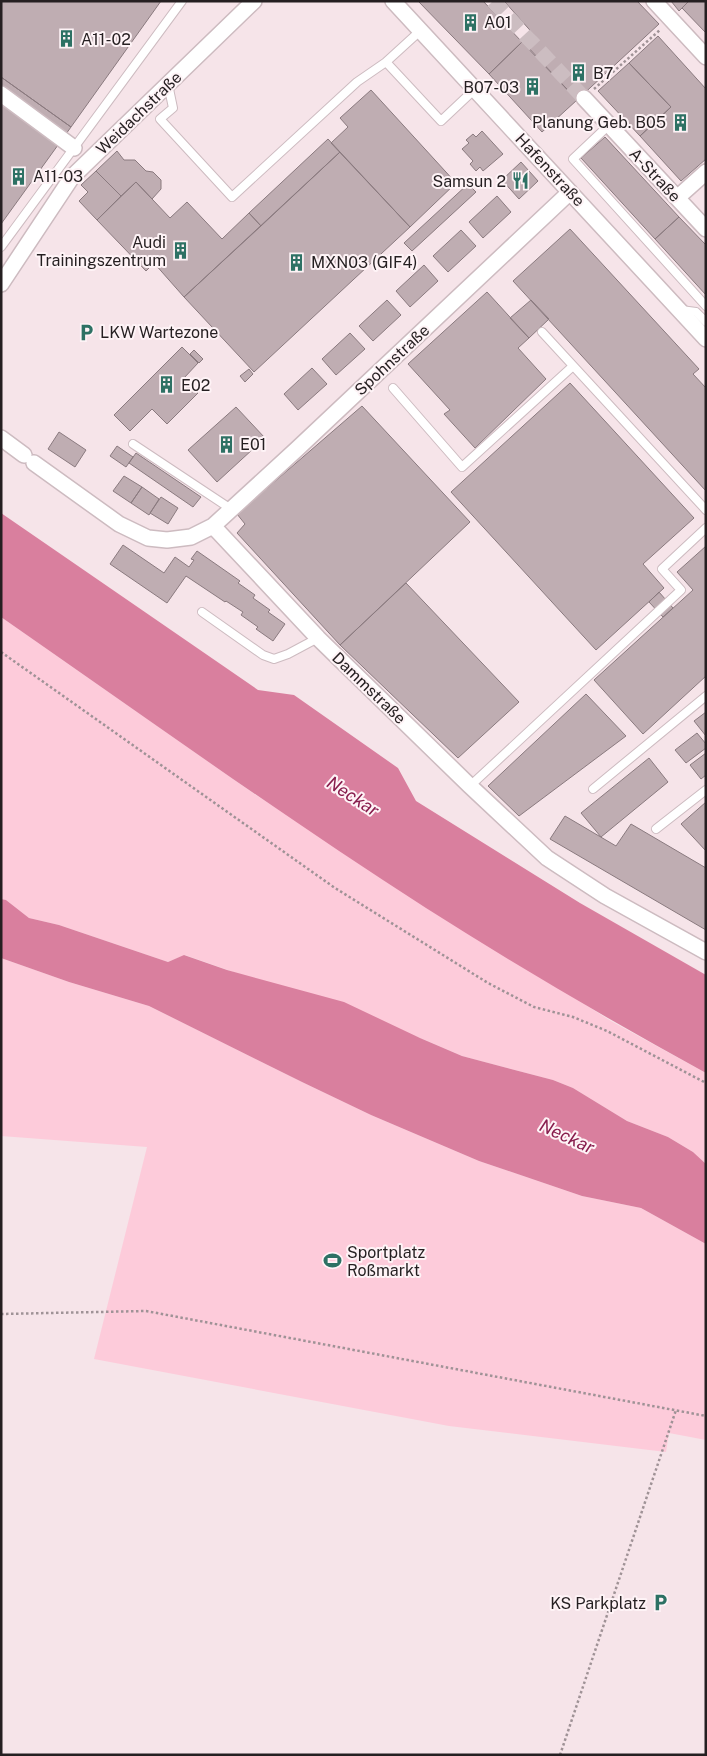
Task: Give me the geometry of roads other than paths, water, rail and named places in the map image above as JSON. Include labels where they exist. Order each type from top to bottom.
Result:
[{"type":"street","name":"Weidachstraße","points":[[1,284],[72,177],[254,1]]},
{"type":"street","name":"Hafenstraße","points":[[393,1],[706,339]]},
{"type":"street","points":[[654,1],[706,57]]},
{"type":"street","points":[[1,94],[74,148]]},
{"type":"street","name":"A-Straße","points":[[584,98],[706,229]]},
{"type":"street","points":[[677,198],[706,172]]},
{"type":"street","name":"Spohnstraße","points":[[212,526],[304,443],[570,192]]},
{"type":"street","points":[[1,438],[120,524],[148,538],[167,540],[191,537],[212,526]]},
{"type":"street","name":"Dammstraße","points":[[212,526],[318,638],[547,858],[605,896],[706,952]]},
{"type":"lane","points":[[1,247],[182,1]]},
{"type":"lane","points":[[168,84],[173,108],[160,119],[232,197],[357,82],[386,62],[420,31]]},
{"type":"lane","points":[[386,62],[441,121],[475,90]]},
{"type":"lane","points":[[609,125],[573,159],[706,306]]},
{"type":"lane","points":[[679,310],[696,312],[706,322]]},
{"type":"lane","points":[[542,332],[706,510]]},
{"type":"lane","points":[[393,388],[462,467],[573,366]]},
{"type":"lane","points":[[133,444],[231,509]]},
{"type":"lane","points":[[470,786],[681,590],[662,569],[706,528]]},
{"type":"lane","points":[[202,612],[263,655],[274,659],[288,654],[318,638]]},
{"type":"lane","points":[[593,789],[706,696]]},
{"type":"lane","points":[[656,829],[706,790]]},
{"type":"water","name":"Neckar","points":[[1,513],[258,690],[294,695],[398,768],[416,801],[580,903],[706,975],[706,1073],[564,993],[426,908],[265,801],[1,617]]},
{"type":"water","name":"Neckar","points":[[1,899],[6,900],[29,918],[59,925],[168,962],[184,955],[227,970],[344,1002],[462,1056],[553,1080],[573,1088],[627,1121],[668,1137],[693,1152],[706,1164],[706,1244],[641,1208],[582,1196],[479,1161],[371,1115],[149,1006],[69,982],[1,958]]},
{"type":"tunnel","points":[[493,1],[584,98]]},
{"type":"place","name":"A01","points":[[470,22]]},
{"type":"place","name":"A11-02","points":[[67,39]]},
{"type":"place","name":"B7","points":[[579,73]]},
{"type":"place","name":"B07-03","points":[[533,87]]},
{"type":"place","name":"Planung Geb. B05","points":[[680,122]]},
{"type":"place","name":"A11-03","points":[[19,176]]},
{"type":"place","name":"Samsun 2","points":[[520,181]]},
{"type":"place","name":"Audi Trainingszentrum","points":[[180,251]]},
{"type":"place","name":"MXN03 (GIF4)","points":[[297,262]]},
{"type":"place","name":"LKW Wartezone","points":[[86,332]]},
{"type":"place","name":"E02","points":[[167,385]]},
{"type":"place","name":"E01","points":[[226,444]]},
{"type":"place","name":"Sportplatz Roßmarkt","points":[[333,1261]]},
{"type":"place","name":"KS Parkplatz","points":[[660,1603]]}]
